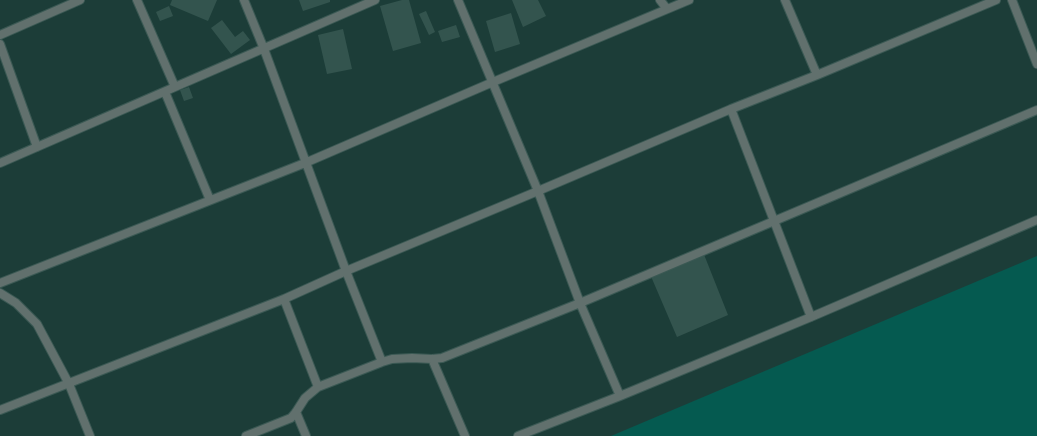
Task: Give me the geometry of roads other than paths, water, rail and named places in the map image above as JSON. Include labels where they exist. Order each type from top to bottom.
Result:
[{"type":"street","points":[[0,35],[80,0]]},
{"type":"street","points":[[137,0],[175,87]]},
{"type":"street","points":[[244,0],[264,49],[305,163],[382,362]]},
{"type":"street","points":[[0,163],[375,0]]},
{"type":"street","points":[[458,0],[538,191],[580,304],[620,396]]},
{"type":"street","points":[[660,0],[667,9]]},
{"type":"street","points":[[0,283],[305,163],[492,82],[689,0]]},
{"type":"street","points":[[785,0],[817,75]]},
{"type":"street","points":[[0,410],[284,299],[346,271],[996,0]]},
{"type":"street","points":[[1012,0],[1036,59]]},
{"type":"street","points":[[0,44],[38,147]]},
{"type":"street","points":[[165,92],[210,200]]},
{"type":"street","points":[[732,109],[811,317]]},
{"type":"street","points":[[246,436],[291,418],[305,398],[318,387],[382,362],[412,358],[442,358],[580,304],[1037,110]]},
{"type":"street","points":[[518,436],[620,396],[811,317],[1037,220]]},
{"type":"street","points":[[0,293],[16,303],[37,324],[69,384],[90,436]]},
{"type":"street","points":[[284,299],[318,387]]},
{"type":"street","points":[[432,359],[464,436]]},
{"type":"street","points":[[296,412],[306,436]]}]
